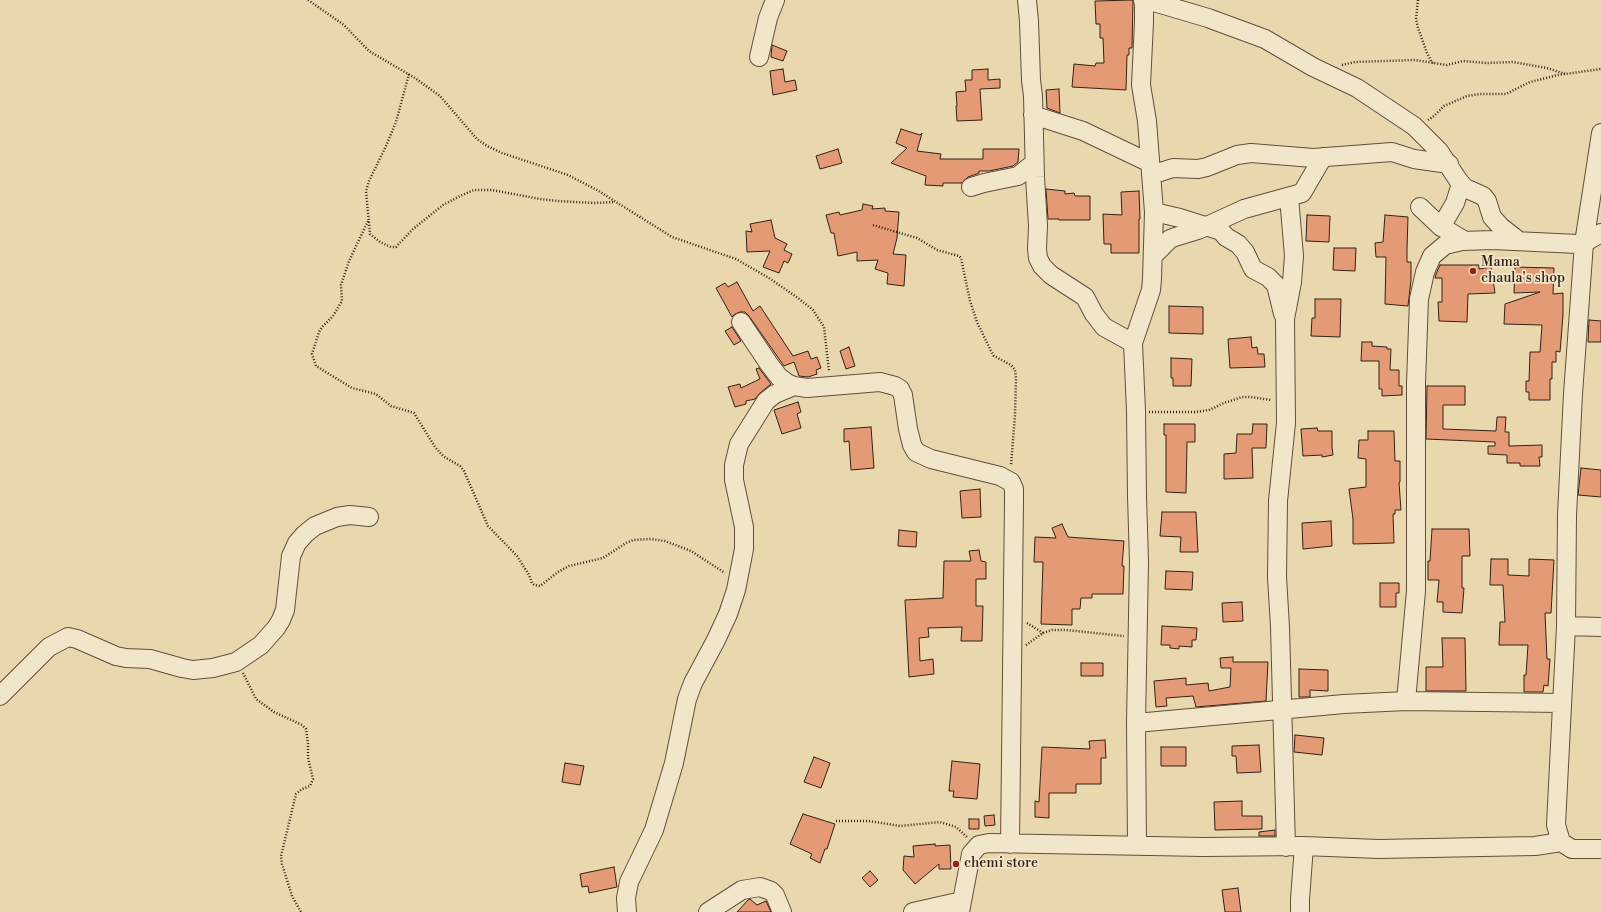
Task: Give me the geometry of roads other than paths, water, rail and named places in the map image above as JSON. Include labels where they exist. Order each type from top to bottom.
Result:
[{"type":"street","points":[[759,57],[768,18],[775,0]]},
{"type":"street","points":[[1027,0],[1030,21],[1034,163],[1038,219],[1037,249],[1040,262],[1052,275],[1085,297],[1094,314],[1104,327],[1133,343]]},
{"type":"street","points":[[1137,845],[1136,723],[1139,562],[1133,343],[1151,290],[1154,212],[1147,121],[1141,85],[1144,22],[1143,0]]},
{"type":"street","points":[[1147,0],[1208,18],[1265,39],[1326,74],[1357,88],[1414,126],[1439,151],[1461,184],[1465,188],[1483,196],[1487,201],[1492,217],[1501,227],[1519,241]]},
{"type":"street","points":[[1033,115],[1083,131],[1150,169],[1198,169],[1237,155],[1251,153],[1283,156],[1323,157],[1392,152],[1414,159],[1449,164]]},
{"type":"street","points":[[1601,133],[1595,211],[1584,243],[1570,444],[1566,626],[1556,825],[1561,842],[1572,849],[1601,849]]},
{"type":"street","points":[[1153,256],[1170,239],[1205,227],[1244,209],[1302,193],[1323,157]]},
{"type":"street","points":[[971,187],[1018,176],[1034,163]]},
{"type":"street","points":[[1441,227],[1455,204],[1461,184]]},
{"type":"street","points":[[1286,847],[1280,627],[1277,577],[1278,500],[1286,423],[1285,319],[1292,282],[1294,256],[1289,197]]},
{"type":"street","points":[[1420,207],[1441,227],[1465,240]]},
{"type":"street","points":[[1154,212],[1180,218],[1220,231],[1226,237],[1238,244],[1245,252],[1253,269],[1272,280],[1278,289],[1280,307],[1285,319]]},
{"type":"street","points":[[1406,701],[1416,591],[1416,389],[1419,299],[1425,272],[1432,256],[1446,245],[1465,240],[1567,244],[1584,243],[1601,233]]},
{"type":"street","points":[[741,322],[779,377],[786,383],[807,388],[880,382],[895,386],[900,389],[903,395],[908,429],[912,445],[916,452],[932,459],[1007,479],[1011,482],[1014,489],[1014,501],[1010,844]]},
{"type":"street","points":[[627,912],[626,898],[630,882],[654,830],[674,763],[687,699],[693,683],[728,614],[738,581],[744,549],[744,527],[734,480],[734,465],[739,444],[766,401],[775,394],[794,386]]},
{"type":"street","points":[[0,696],[49,647],[68,637],[77,639],[116,656],[150,659],[193,670],[213,668],[236,662],[261,645],[281,620],[285,610],[291,556],[305,534],[315,526],[337,516],[350,515],[369,517]]},
{"type":"street","points":[[1566,626],[1601,627]]},
{"type":"street","points":[[1136,723],[1344,704],[1406,701],[1561,703]]},
{"type":"street","points":[[913,912],[961,907],[971,854],[979,845],[989,843],[1304,846],[1378,849],[1535,846],[1561,842]]},
{"type":"street","points":[[1300,912],[1304,846]]},
{"type":"street","points":[[708,912],[742,890],[760,887],[771,891],[775,895],[782,912]]},
{"type":"place","name":"Mama chaula's shop","points":[[1473,271]]},
{"type":"place","name":"chemi store","points":[[956,864]]}]
